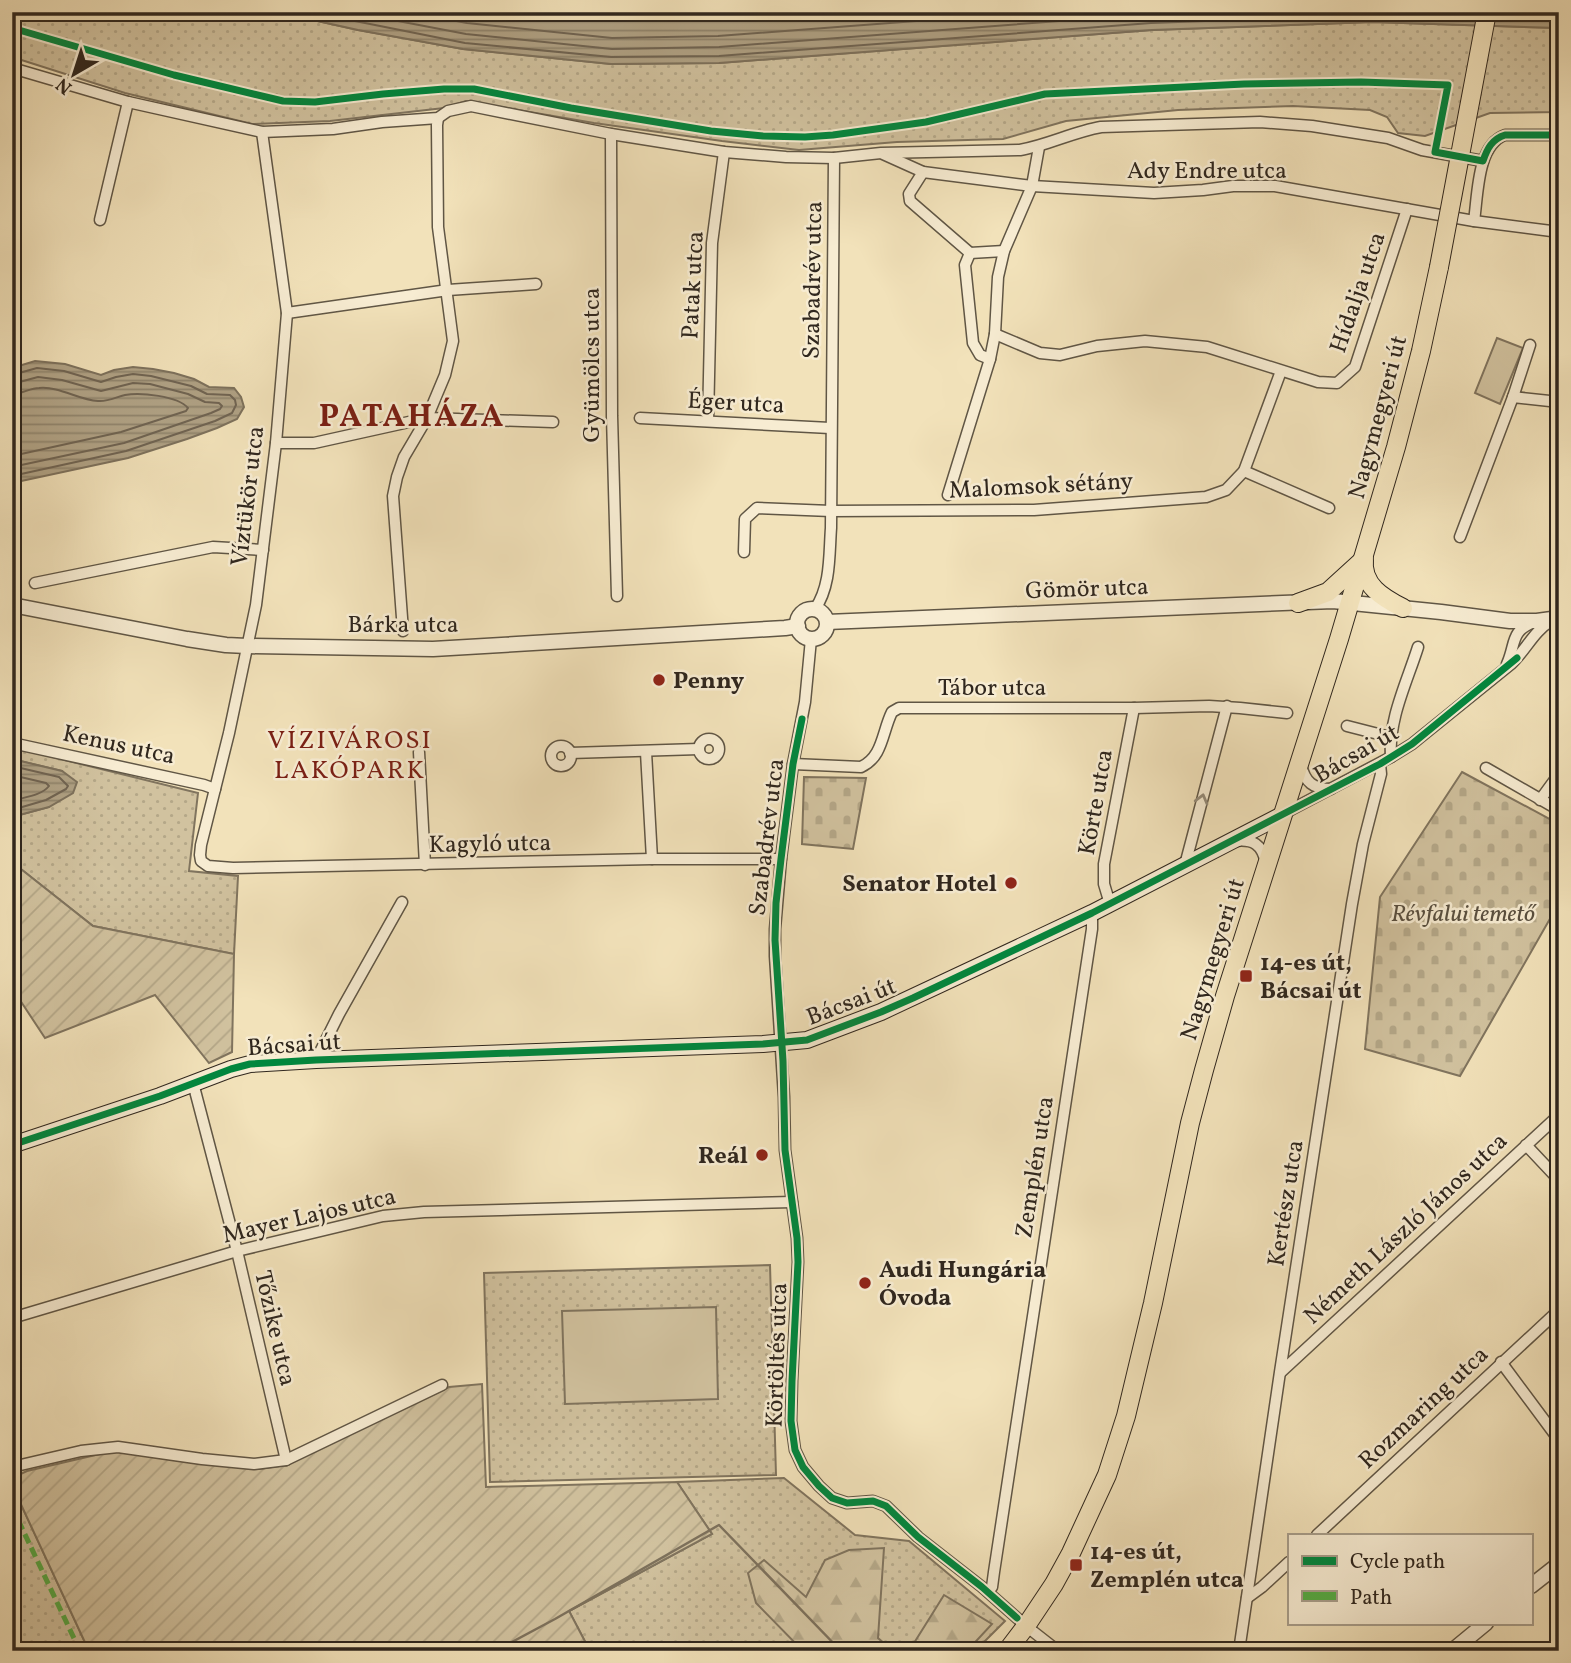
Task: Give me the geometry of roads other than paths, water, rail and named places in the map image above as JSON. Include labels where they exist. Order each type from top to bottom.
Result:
[{"type":"main road","name":"Nagymegyeri út","points":[[1007,1651],[1059,1576],[1080,1536],[1107,1475],[1126,1416],[1156,1289],[1190,1123],[1224,996],[1339,639],[1396,447],[1421,351],[1440,267],[1487,12]]},
{"type":"main road","points":[[1298,603],[1328,592],[1364,556]]},
{"type":"main road","points":[[1364,556],[1363,563],[1371,585],[1387,600],[1403,608]]},
{"type":"main road","name":"Bácsai út","points":[[12,1145],[250,1064],[807,1040],[881,1012],[1093,913],[1282,815]]},
{"type":"street","points":[[13,71],[128,102],[262,132],[333,130],[382,122],[438,118],[448,111],[471,106],[611,134],[724,152],[834,158],[881,153],[1020,150],[1039,147],[1081,130],[1101,127],[1260,122],[1312,126],[1388,138],[1422,150],[1483,161]]},
{"type":"street","points":[[100,220],[128,102]]},
{"type":"street","points":[[403,631],[393,496],[404,457],[427,418],[446,375],[453,341],[438,227],[438,118]]},
{"type":"street","name":"Víztükör utca","points":[[201,861],[201,845],[256,605],[276,443],[287,313],[262,132]]},
{"type":"street","name":"Gyümölcs utca","points":[[611,134],[612,416],[617,596]]},
{"type":"street","points":[[1474,220],[1483,161],[1487,150],[1497,138],[1505,135],[1559,135]]},
{"type":"street","points":[[948,495],[990,359],[995,334],[998,277],[1004,251],[1032,186],[1039,147]]},
{"type":"street","name":"Patak utca","points":[[708,421],[712,243],[724,152]]},
{"type":"street","name":"Ady Endre utca","points":[[881,153],[923,172],[1032,186],[1154,193],[1233,186],[1275,186],[1559,232]]},
{"type":"street","name":"Szabadrév utca","points":[[815,609],[823,598],[828,573],[831,511],[834,158]]},
{"type":"street","points":[[923,172],[909,194],[910,201],[970,253],[1004,251]]},
{"type":"street","name":"Hídalja utca","points":[[1280,371],[1318,382],[1337,383],[1355,367],[1408,209]]},
{"type":"street","points":[[970,253],[965,265],[973,343],[981,355],[990,359]]},
{"type":"street","points":[[287,313],[448,290],[536,284]]},
{"type":"street","points":[[995,334],[1041,353],[1060,355],[1097,346],[1145,341],[1207,347],[1280,371],[1244,471],[1329,508]]},
{"type":"street","points":[[1460,537],[1530,345]]},
{"type":"street","points":[[1513,397],[1559,402]]},
{"type":"street","points":[[276,443],[314,443],[427,418],[553,422]]},
{"type":"street","name":"Éger utca","points":[[640,418],[831,428]]},
{"type":"street","name":"Malomsok sétány","points":[[744,552],[745,519],[757,508],[831,511],[1034,510],[1206,496],[1226,490],[1244,471]]},
{"type":"street","points":[[35,583],[213,547],[262,550]]},
{"type":"street","name":"Gömör utca","points":[[827,622],[1332,601],[1491,618],[1537,621],[1556,619]]},
{"type":"street","name":"Bárka utca","points":[[12,605],[187,639],[247,646],[433,649],[797,626]]},
{"type":"street","points":[[815,609],[824,615],[827,622],[824,633],[811,639],[801,634],[797,626],[802,613],[815,609]]},
{"type":"street","points":[[1491,618],[1509,630],[1514,638]]},
{"type":"street","name":"Bácsai út","points":[[1282,815],[1380,764],[1427,732],[1524,651],[1542,626],[1556,619]]},
{"type":"street","points":[[1503,670],[1512,653],[1514,638],[1521,628],[1537,621]]},
{"type":"street","name":"Szabadrév utca","points":[[781,1043],[775,940],[776,903],[793,764],[805,702],[811,639]]},
{"type":"street","points":[[1391,757],[1390,737],[1418,647]]},
{"type":"street","points":[[1185,865],[1227,706]]},
{"type":"street","name":"Tábor utca","points":[[793,764],[861,766],[870,763],[876,756],[891,712],[899,708],[1227,706],[1287,713]]},
{"type":"street","name":"Körte utca","points":[[1110,904],[1104,884],[1104,864],[1134,708]]},
{"type":"street","points":[[1348,726],[1390,737]]},
{"type":"street","name":"Kenus utca","points":[[12,743],[215,789]]},
{"type":"street","points":[[570,753],[699,749]]},
{"type":"street","points":[[419,752],[425,865]]},
{"type":"street","points":[[646,752],[652,859]]},
{"type":"street","name":"Bácsai út","points":[[1301,760],[1306,778],[1312,785],[1334,789]]},
{"type":"street","name":"Kertész utca","points":[[1239,1651],[1352,904],[1363,844],[1381,774],[1380,764]]},
{"type":"street","points":[[1486,768],[1559,810]]},
{"type":"street","points":[[1541,800],[1559,774]]},
{"type":"street","points":[[1229,842],[1246,840],[1256,844],[1264,854],[1265,872]]},
{"type":"street","name":"Kagyló utca","points":[[201,861],[208,866],[233,868],[652,859],[781,859]]},
{"type":"street","points":[[316,1060],[402,902]]},
{"type":"street","name":"Zemplén utca","points":[[988,1592],[992,1587],[1093,913]]},
{"type":"street","name":"Körtöltés utca","points":[[781,1043],[785,1150],[798,1262],[791,1421],[794,1450],[819,1486],[832,1497],[846,1503],[873,1500],[886,1506],[918,1537],[1026,1626]]},
{"type":"street","name":"Tőzike utca","points":[[193,1083],[237,1251],[286,1460]]},
{"type":"street","name":"Németh László János utca","points":[[1280,1372],[1559,1115]]},
{"type":"street","points":[[1526,1145],[1559,1180]]},
{"type":"street","name":"Mayer Lajos utca","points":[[12,1318],[237,1251],[383,1216],[792,1202]]},
{"type":"street","name":"Rozmaring utca","points":[[1318,1534],[1559,1310]]},
{"type":"street","points":[[1502,1363],[1559,1440]]},
{"type":"street","points":[[12,1467],[81,1451],[118,1447],[254,1464],[286,1460],[443,1385]]},
{"type":"street","points":[[1247,1598],[1288,1563]]},
{"type":"street","points":[[1532,1585],[1559,1564]]},
{"type":"street","points":[[1452,1651],[1485,1624]]},
{"type":"street","points":[[1026,1626],[1058,1651]]},
{"type":"water","points":[[277,12],[1559,12],[1559,28],[1372,22],[1152,30],[719,63],[611,64],[463,49]]},
{"type":"water","points":[[35,361],[65,364],[101,375],[133,367],[174,373],[209,387],[234,388],[244,407],[237,419],[187,439],[128,458],[12,483],[12,368]]},
{"type":"water","points":[[12,759],[62,771],[77,782],[73,793],[49,807],[12,817]]},
{"type":"waterway","points":[[495,1651],[719,1525],[841,1651]]},
{"type":"place","name":"Penny","points":[[659,680]]},
{"type":"place","name":"Senator Hotel","points":[[1011,883]]},
{"type":"place","name":"14-es út, Bácsai út","points":[[1246,976]]},
{"type":"place","name":"Reál","points":[[762,1155]]},
{"type":"place","name":"Audi Hungária Óvoda","points":[[865,1283]]},
{"type":"place","name":"14-es út, Zemplén utca","points":[[1076,1565]]},
{"type":"district","name":"PATAHÁZA","points":[[412,415]]},
{"type":"district","name":"VÍZIVÁROSI LAKÓPARK","points":[[350,754]]},
{"type":"park label","name":"Révfalui temető","points":[[1463,913]]}]
